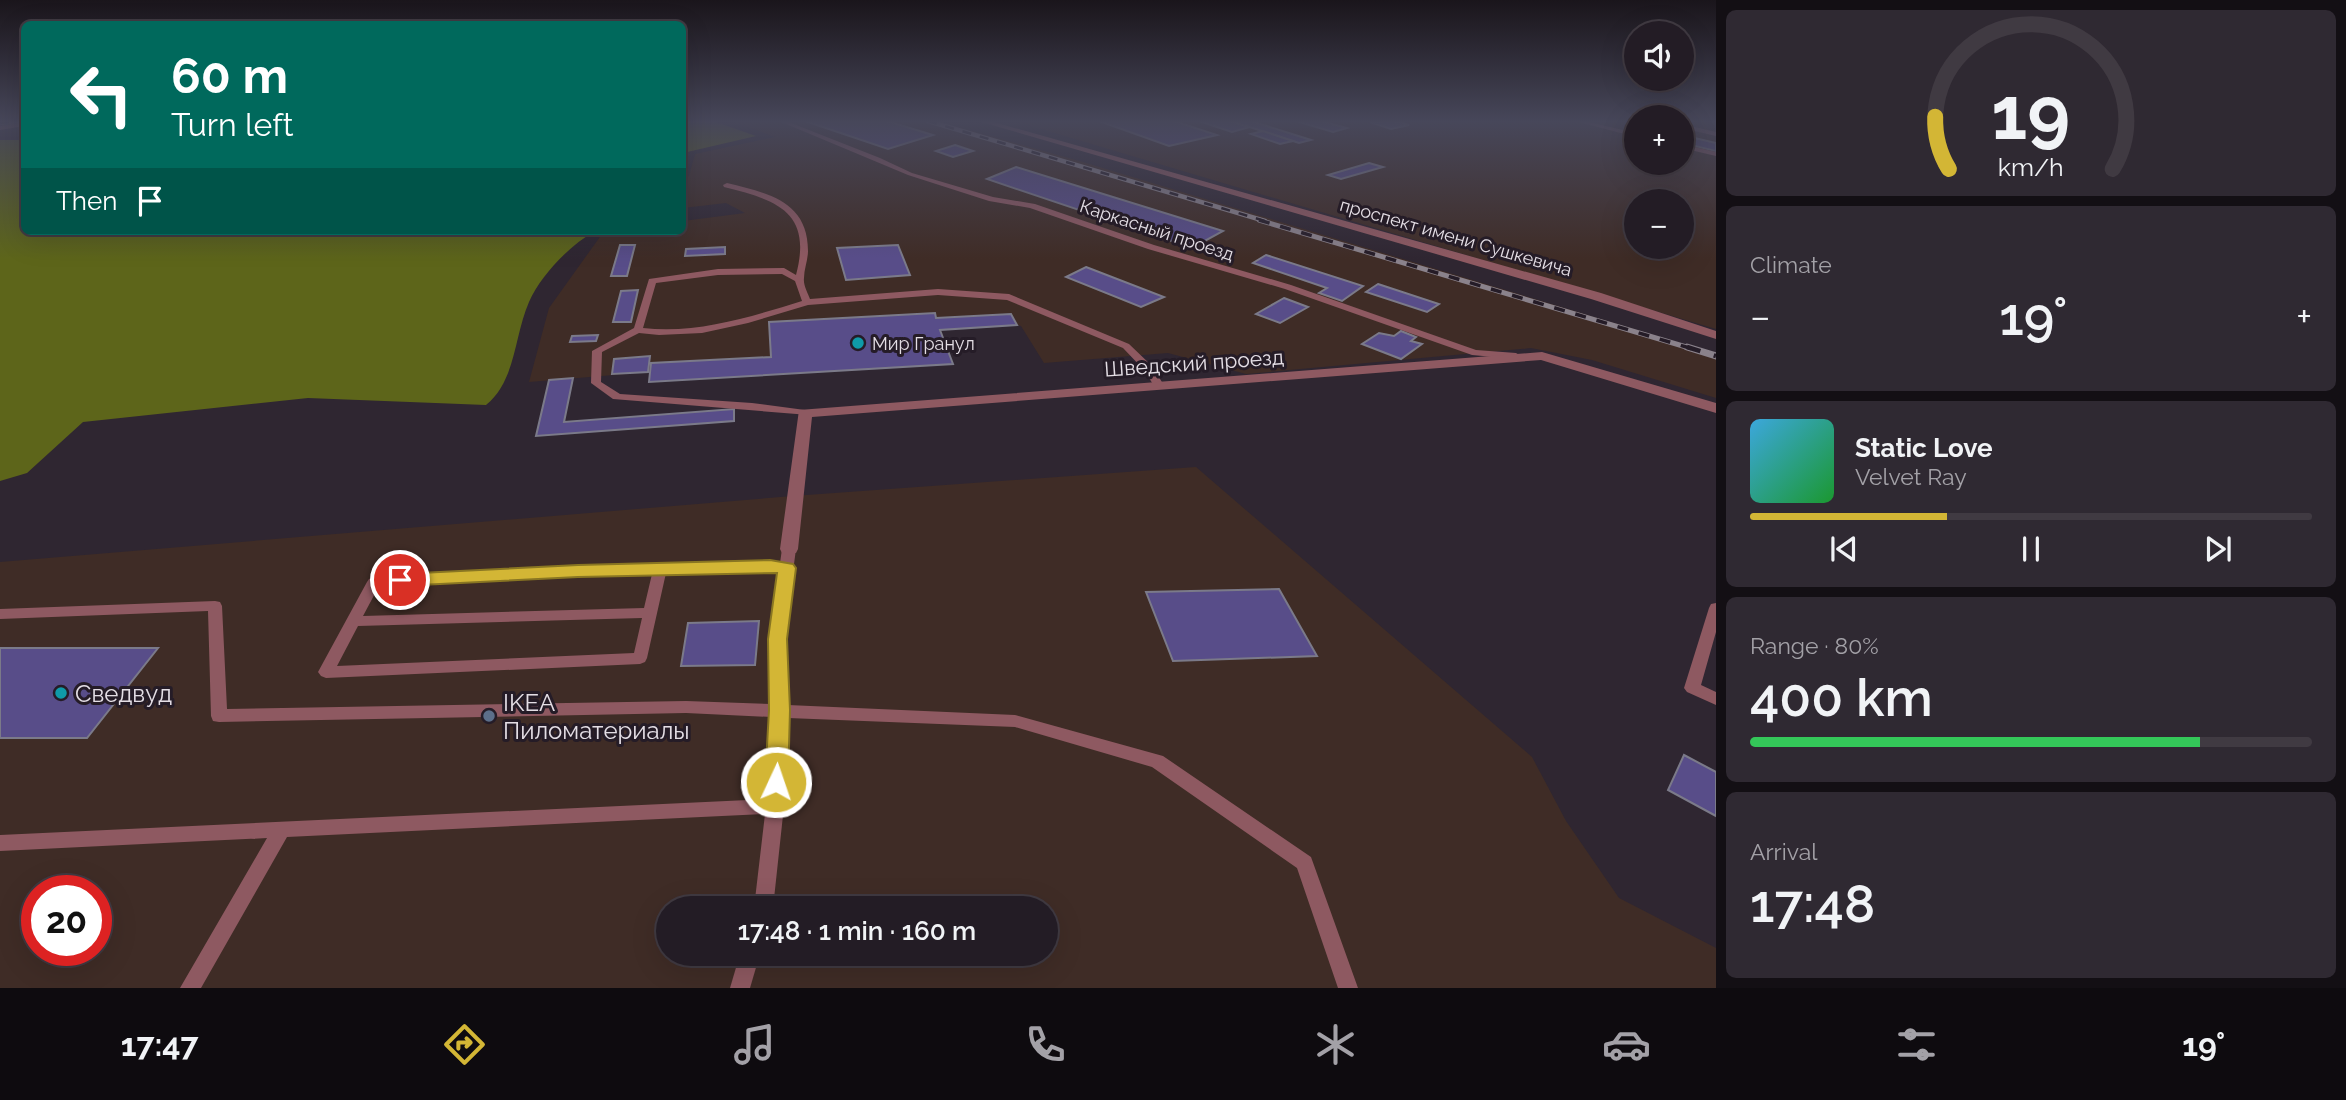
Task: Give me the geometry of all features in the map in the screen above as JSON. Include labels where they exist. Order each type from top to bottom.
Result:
[{"type":"street","name":"проспект имени Сушкевича","points":[[1144,167],[1596,296],[1716,335]]},
{"type":"street","name":"Шведский проезд","points":[[804,413],[1542,356],[1716,408]]},
{"type":"street","points":[[789,549],[804,413]]},
{"type":"lane","name":"Каркасный проезд","points":[[895,167],[992,199],[1032,206],[1151,247],[1288,287],[1475,353],[1527,357]]},
{"type":"lane","points":[[727,185],[784,204],[803,231],[806,257],[799,280],[807,302]]},
{"type":"lane","points":[[638,330],[652,281],[718,272],[784,271],[799,280]]},
{"type":"lane","points":[[804,413],[739,405],[617,397],[596,383],[597,351],[638,330],[659,334],[723,325],[807,302],[939,292],[1009,297],[1126,346],[1149,368],[1160,387]]},
{"type":"lane","points":[[765,896],[775,806],[780,710],[777,639],[789,549]]},
{"type":"lane","points":[[660,569],[640,658],[326,672],[374,582],[660,569],[787,568]]},
{"type":"lane","points":[[0,614],[215,606],[219,716],[686,707],[1015,721],[1157,761],[1304,863],[1348,988]]},
{"type":"lane","points":[[1716,608],[1692,688],[1716,699]]},
{"type":"lane","points":[[353,621],[650,612]]},
{"type":"lane","points":[[0,843],[775,806]]},
{"type":"lane","points":[[190,988],[281,831]]},
{"type":"lane","points":[[740,988],[746,966]]},
{"type":"shaded area","points":[[691,167],[1100,167],[1716,354],[1716,398],[1592,360],[1531,348],[1246,374],[1168,353],[1044,363],[1021,326],[1017,325],[941,330],[953,364],[649,382],[650,372],[529,382],[549,308],[601,235],[686,235],[686,221],[745,213],[726,203],[686,208],[686,177],[689,176]]},
{"type":"shaded area","points":[[1170,167],[1624,167],[1624,175],[1694,175],[1694,167],[1716,167],[1716,329]]},
{"type":"shaded area","points":[[1196,467],[1532,757],[1566,821],[1619,898],[1716,948],[1716,988],[0,988],[0,562],[793,496]]},
{"type":"green space","points":[[0,167],[21,167],[21,235],[589,235],[557,262],[534,292],[524,315],[509,371],[496,395],[486,405],[308,398],[83,422],[27,473],[0,481]]},
{"type":"building","points":[[1016,167],[1223,231],[1192,248],[987,179]]},
{"type":"building","points":[[1355,167],[1383,167],[1341,179],[1328,175]]},
{"type":"building","points":[[620,245],[635,245],[627,276],[611,276]]},
{"type":"building","points":[[898,245],[910,275],[846,280],[837,248]]},
{"type":"building","points":[[725,247],[725,254],[685,256],[686,249]]},
{"type":"building","points":[[1266,255],[1363,286],[1342,301],[1319,293],[1327,288],[1253,263]]},
{"type":"building","points":[[1086,267],[1164,297],[1141,307],[1066,277]]},
{"type":"building","points":[[1378,284],[1439,304],[1427,312],[1366,292]]},
{"type":"building","points":[[638,290],[631,322],[613,322],[621,291]]},
{"type":"building","points":[[1284,298],[1308,307],[1280,323],[1256,314]]},
{"type":"building","name":"Мир Гранул","points":[[935,313],[936,318],[1011,314],[1017,325],[940,330],[953,364],[649,382],[651,363],[771,357],[769,322]]},
{"type":"building","points":[[1401,331],[1416,337],[1411,341],[1422,344],[1401,359],[1362,344],[1379,333],[1394,336]]},
{"type":"building","points":[[598,335],[596,341],[570,342],[572,336]]},
{"type":"building","points":[[650,356],[648,372],[612,374],[614,359]]},
{"type":"building","points":[[573,378],[564,422],[734,409],[734,421],[536,436],[549,380]]},
{"type":"building","points":[[1279,589],[1317,656],[1173,661],[1146,592]]},
{"type":"building","points":[[759,621],[755,665],[681,666],[688,623]]},
{"type":"building","name":"Сведвуд","points":[[0,648],[158,648],[87,738],[0,738]]},
{"type":"building","points":[[1684,755],[1716,772],[1716,816],[1668,790]]},
{"type":"railway","points":[[1083,167],[1265,221]]},
{"type":"railway","points":[[1259,220],[1693,349]]},
{"type":"railway","points":[[1687,347],[1716,356]]},
{"type":"place","name":"Мир Гранул","points":[[858,343]]},
{"type":"place","name":"Сведвуд","points":[[61,693]]},
{"type":"place","name":"IKEA Пиломатериалы","points":[[489,716]]},
{"type":"route","points":[[400,580],[578,571],[770,566],[787,568],[777,639],[780,710],[776,782]]}]
